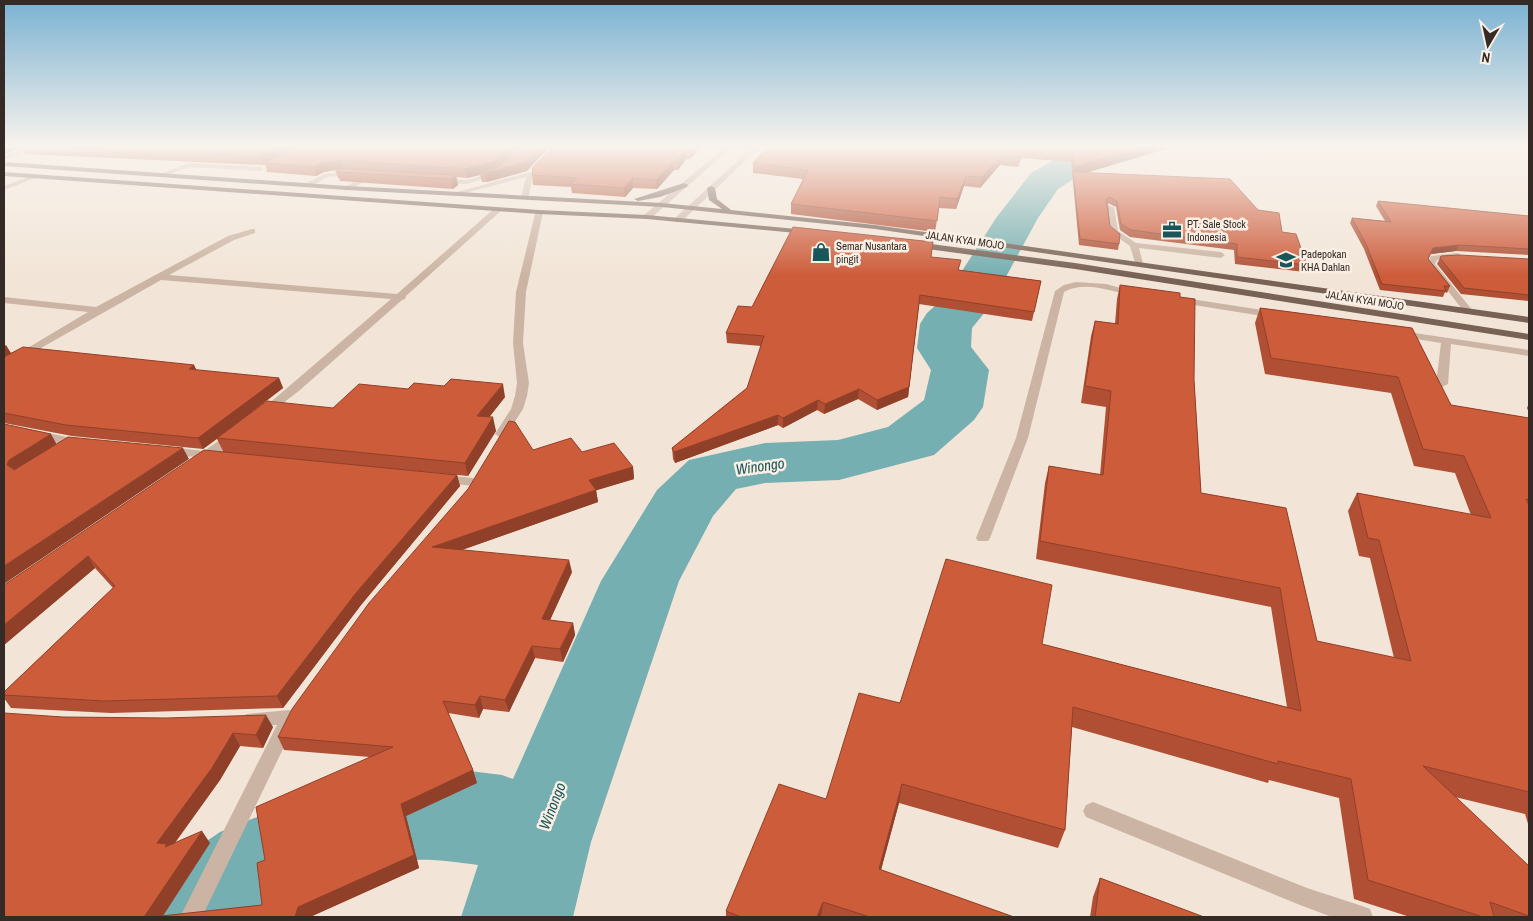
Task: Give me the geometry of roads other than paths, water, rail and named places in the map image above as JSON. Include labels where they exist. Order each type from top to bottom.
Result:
[{"type":"main road","points":[[245,190],[539,212],[647,217],[821,234]]},
{"type":"main road","name":"JALAN KYAI MOJO","points":[[382,190],[662,205],[875,227],[1529,320]]},
{"type":"main road","points":[[601,202],[650,197],[670,190]]},
{"type":"main road","points":[[711,190],[711,196],[718,204],[743,213]]},
{"type":"main road","name":"JALAN KYAI MOJO","points":[[908,244],[1075,266],[1529,336]]},
{"type":"street","points":[[453,194],[467,190]]},
{"type":"street","points":[[525,198],[527,190]]},
{"type":"street","points":[[647,217],[679,190]]},
{"type":"street","points":[[678,220],[709,190]]},
{"type":"street","points":[[1110,207],[1114,232],[1134,245],[1221,255]]},
{"type":"street","points":[[259,416],[296,388],[402,297],[499,209]]},
{"type":"street","points":[[492,450],[517,408],[521,396],[523,382],[518,343],[521,292],[539,212]]},
{"type":"street","points":[[4,366],[98,310],[231,238],[252,231]]},
{"type":"street","points":[[1134,245],[1139,264]]},
{"type":"street","points":[[1464,256],[1434,258],[1431,264],[1468,311]]},
{"type":"street","points":[[161,277],[402,297]]},
{"type":"street","points":[[983,538],[1022,438],[1060,291],[1066,286],[1079,284],[1143,294]]},
{"type":"street","points":[[1162,297],[1290,317]]},
{"type":"street","points":[[4,300],[98,310]]},
{"type":"street","points":[[1387,332],[1529,353]]},
{"type":"street","points":[[1442,384],[1446,341]]},
{"type":"street","points":[[191,466],[244,427]]},
{"type":"street","points":[[4,428],[77,442],[58,452]]},
{"type":"street","points":[[159,450],[227,457]]},
{"type":"street","points":[[433,478],[475,478],[464,496]]},
{"type":"street","points":[[190,917],[292,713],[232,720]]},
{"type":"street","points":[[1093,811],[1307,898],[1362,917]]},
{"type":"waterway","name":"Winongo","points":[[538,842],[640,581],[682,506],[713,474],[765,463],[839,460],[911,441],[953,407],[960,370],[944,348],[946,324],[965,306],[1017,218],[1037,190]]},
{"type":"waterway","points":[[194,917],[258,868],[350,827],[394,815],[445,814],[502,822],[538,842]]},
{"type":"waterway","name":"Winongo","points":[[517,917],[538,842]]},
{"type":"place","name":"PT. Sale Stock Indonesia","points":[[1172,230]]},
{"type":"place","name":"Semar Nusantara pingit","points":[[821,252]]},
{"type":"place","name":"Padepokan KHA Dahlan","points":[[1286,260]]}]
